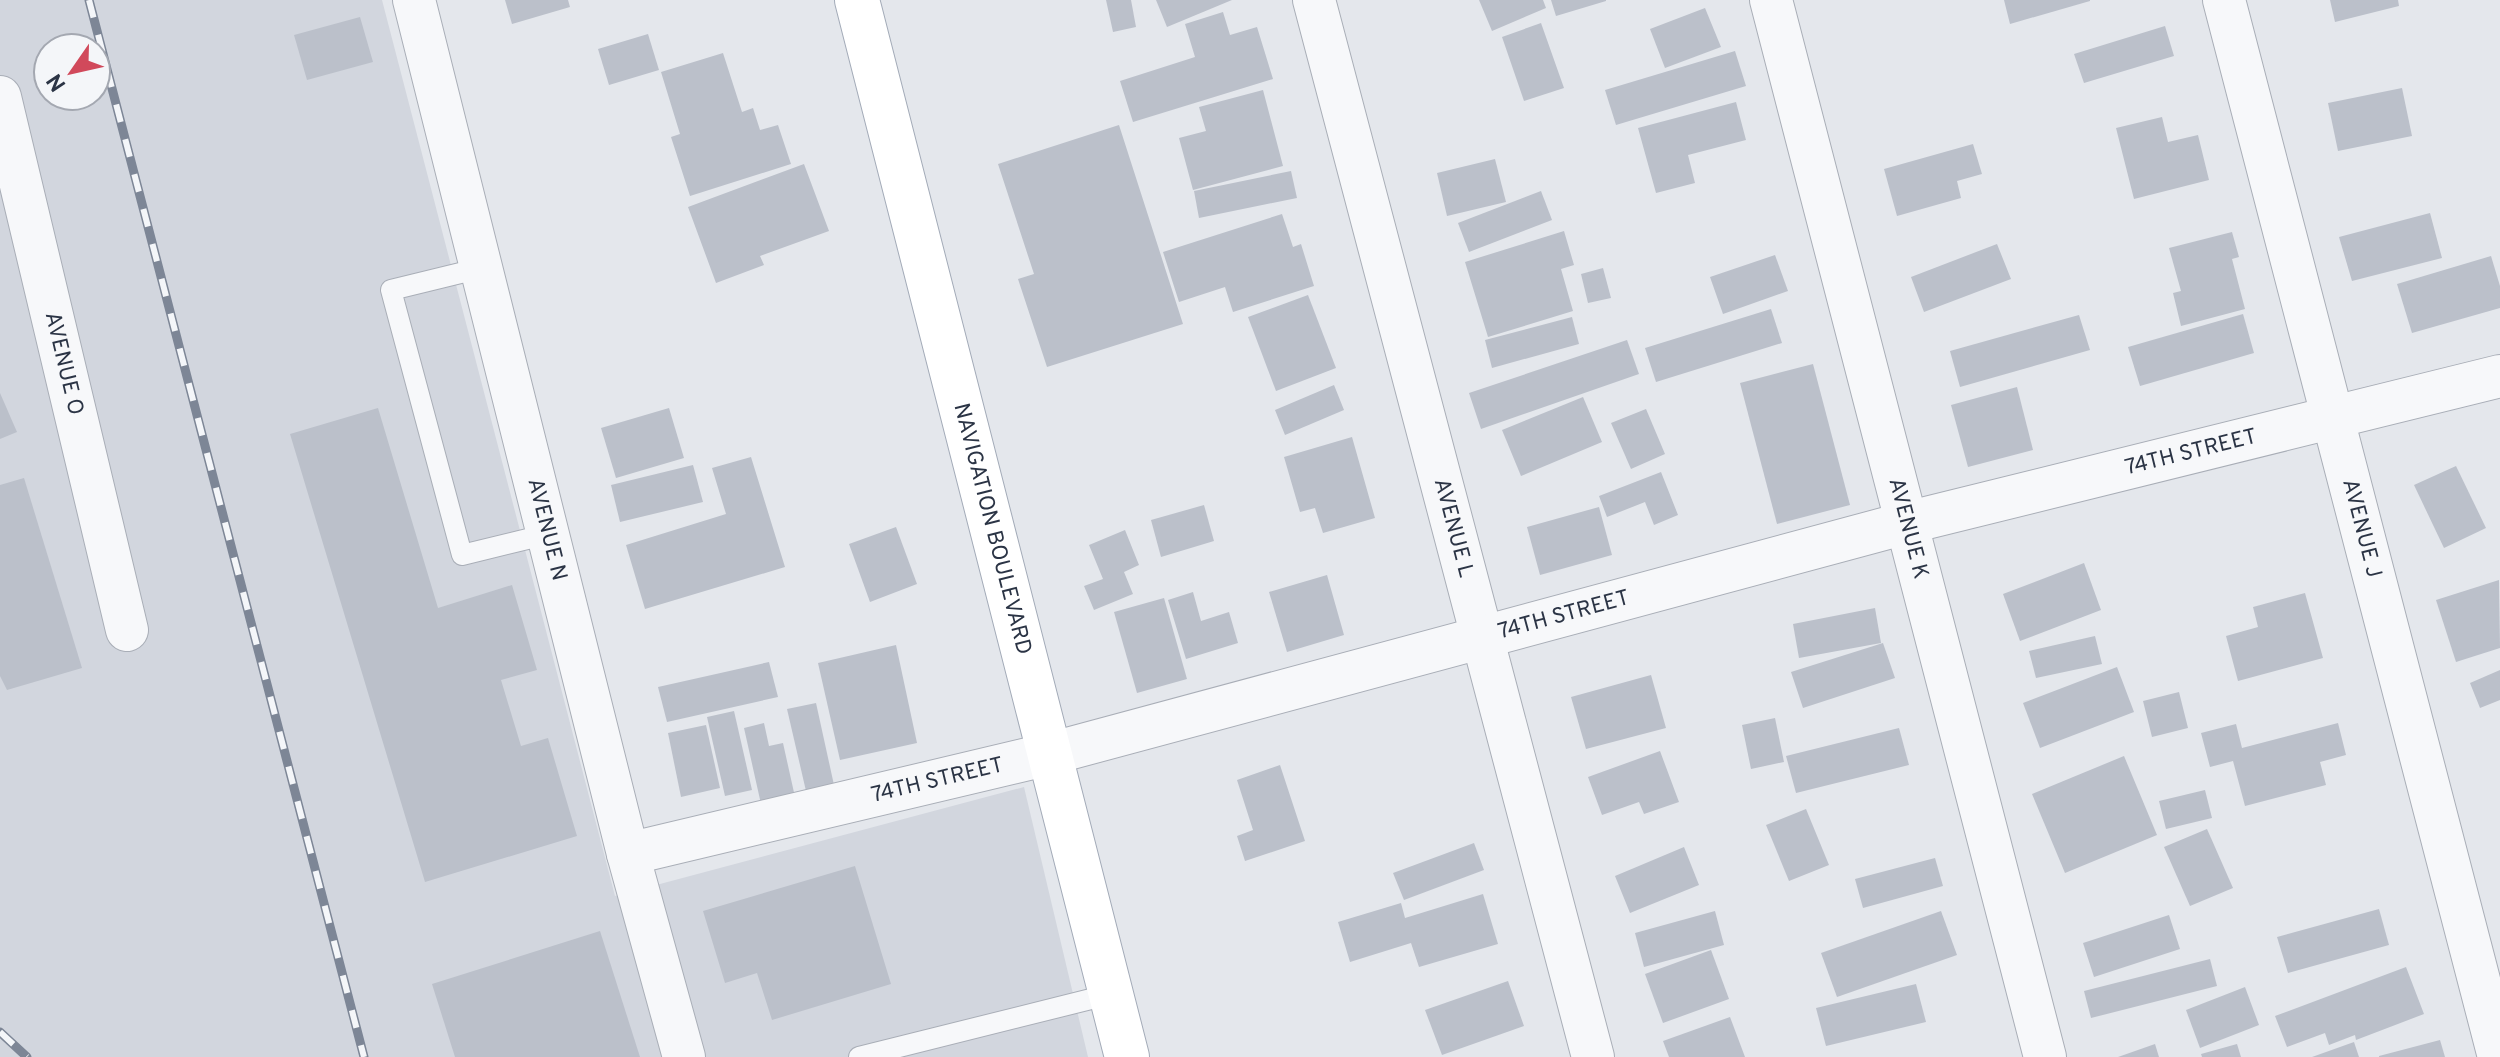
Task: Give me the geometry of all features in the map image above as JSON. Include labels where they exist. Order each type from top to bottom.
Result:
[{"type":"main road","name":"NAVIGATION BOULEVARD","points":[[857,0],[1127,1057]]},
{"type":"street","name":"AVENUE N","points":[[414,0],[628,854],[684,1057]]},
{"type":"street","name":"AVENUE L","points":[[1314,0],[1593,1057]]},
{"type":"street","name":"AVENUE K","points":[[1771,0],[2045,1057]]},
{"type":"street","name":"AVENUE J","points":[[2224,0],[2499,1057]]},
{"type":"street","name":"AVENUE O","points":[[0,97],[127,630]]},
{"type":"street","name":"74TH STREET","points":[[628,854],[1049,754],[1906,523],[2500,376]]},
{"type":"lane","points":[[481,268],[391,290],[462,555],[548,534]]},
{"type":"lane","points":[[859,1057],[1111,994]]},
{"type":"shaded area","points":[[0,0],[382,0],[615,896],[1024,787],[1088,1057],[0,1057]]},
{"type":"building","points":[[505,0],[568,0],[570,7],[512,24]]},
{"type":"building","points":[[1106,0],[1131,0],[1136,27],[1113,32]]},
{"type":"building","points":[[1156,0],[1232,0],[1167,27]]},
{"type":"building","points":[[1479,0],[1543,0],[1546,8],[1492,31]]},
{"type":"building","points":[[1551,0],[1606,0],[1606,1],[1556,16]]},
{"type":"building","points":[[2004,0],[2090,0],[2090,1],[2010,24]]},
{"type":"building","points":[[2330,0],[2398,0],[2399,6],[2335,22]]},
{"type":"building","points":[[1705,8],[1721,47],[1665,68],[1650,29]]},
{"type":"building","points":[[1223,12],[1230,35],[1257,27],[1273,79],[1133,122],[1120,81],[1195,57],[1185,24]]},
{"type":"building","points":[[360,17],[373,62],[307,80],[294,35]]},
{"type":"building","points":[[1541,23],[1564,88],[1524,101],[1502,37]]},
{"type":"building","points":[[2165,26],[2174,56],[2084,83],[2074,54]]},
{"type":"building","points":[[648,34],[659,70],[609,85],[598,49]]},
{"type":"building","points":[[1735,51],[1746,86],[1616,125],[1605,90]]},
{"type":"building","points":[[723,53],[742,112],[753,108],[760,130],[778,125],[791,164],[690,196],[671,137],[680,134],[661,72]]},
{"type":"building","points":[[2402,88],[2412,136],[2338,151],[2328,103]]},
{"type":"building","points":[[1263,90],[1283,166],[1193,190],[1179,138],[1206,131],[1199,107]]},
{"type":"building","points":[[1736,102],[1746,140],[1688,155],[1695,183],[1656,193],[1638,128]]},
{"type":"building","points":[[2162,117],[2168,142],[2198,135],[2209,180],[2134,199],[2116,128]]},
{"type":"building","points":[[1119,125],[1183,324],[1047,367],[1018,279],[1034,274],[998,164]]},
{"type":"building","points":[[1973,144],[1982,174],[1957,181],[1961,198],[1897,216],[1884,169]]},
{"type":"building","points":[[1495,159],[1506,202],[1447,216],[1437,173]]},
{"type":"building","points":[[804,164],[829,231],[760,256],[764,265],[716,283],[688,207]]},
{"type":"building","points":[[1291,171],[1297,198],[1199,218],[1194,191]]},
{"type":"building","points":[[1541,191],[1552,220],[1469,252],[1458,223]]},
{"type":"building","points":[[2430,213],[2442,258],[2352,281],[2339,237]]},
{"type":"building","points":[[1282,214],[1293,247],[1301,244],[1314,286],[1233,312],[1225,287],[1179,302],[1163,252]]},
{"type":"building","points":[[1564,231],[1574,265],[1561,269],[1573,311],[1488,337],[1465,262]]},
{"type":"building","points":[[2232,232],[2239,257],[2232,259],[2245,309],[2181,326],[2173,293],[2181,291],[2169,248]]},
{"type":"building","points":[[1997,244],[2011,279],[1924,312],[1911,277]]},
{"type":"building","points":[[1775,255],[1788,291],[1723,314],[1710,277]]},
{"type":"building","points":[[2491,256],[2500,286],[2500,308],[2412,333],[2397,284]]},
{"type":"building","points":[[1603,268],[1611,298],[1588,303],[1581,274]]},
{"type":"building","points":[[1308,295],[1336,368],[1276,391],[1248,317]]},
{"type":"building","points":[[1771,309],[1782,343],[1656,382],[1645,348]]},
{"type":"building","points":[[2243,314],[2254,353],[2140,386],[2128,347]]},
{"type":"building","points":[[2079,315],[2090,350],[1960,387],[1950,351]]},
{"type":"building","points":[[1572,317],[1579,344],[1492,368],[1485,340]]},
{"type":"building","points":[[1627,340],[1639,374],[1481,429],[1469,393]]},
{"type":"building","points":[[1813,364],[1850,505],[1777,524],[1740,383]]},
{"type":"building","points":[[1334,385],[1344,410],[1285,435],[1275,410]]},
{"type":"building","points":[[2017,387],[2033,450],[1968,467],[1951,405]]},
{"type":"building","points":[[0,393],[17,432],[0,439]]},
{"type":"building","points":[[1583,397],[1602,442],[1521,476],[1502,430]]},
{"type":"building","points":[[378,408],[438,608],[512,585],[537,670],[501,680],[521,746],[548,738],[577,836],[425,882],[290,434]]},
{"type":"building","points":[[669,408],[684,458],[616,478],[601,428]]},
{"type":"building","points":[[1646,409],[1665,454],[1631,469],[1611,423]]},
{"type":"building","points":[[1352,437],[1375,518],[1323,533],[1315,508],[1300,512],[1284,457]]},
{"type":"building","points":[[751,457],[785,567],[645,609],[626,545],[726,514],[712,468]]},
{"type":"building","points":[[693,465],[703,502],[620,522],[611,485]]},
{"type":"building","points":[[2456,466],[2486,528],[2444,548],[2414,485]]},
{"type":"building","points":[[1661,472],[1678,515],[1654,525],[1645,502],[1607,517],[1599,496]]},
{"type":"building","points":[[24,478],[82,668],[7,690],[0,676],[0,485]]},
{"type":"building","points":[[1204,505],[1214,541],[1161,557],[1151,520]]},
{"type":"building","points":[[1599,507],[1612,555],[1540,575],[1527,527]]},
{"type":"building","points":[[896,527],[917,584],[870,602],[849,544]]},
{"type":"building","points":[[1125,530],[1139,565],[1124,572],[1133,594],[1094,610],[1084,586],[1103,579],[1089,545]]},
{"type":"building","points":[[2084,563],[2101,610],[2020,641],[2003,594]]},
{"type":"building","points":[[1327,575],[1344,635],[1287,652],[1269,592]]},
{"type":"building","points":[[2499,580],[2500,648],[2456,662],[2436,600]]},
{"type":"building","points":[[1193,592],[1201,621],[1229,612],[1238,643],[1186,659],[1168,600]]},
{"type":"building","points":[[2305,593],[2323,658],[2238,681],[2226,636],[2258,627],[2253,607]]},
{"type":"building","points":[[1164,598],[1187,679],[1137,693],[1114,612]]},
{"type":"building","points":[[1875,608],[1881,643],[1799,658],[1793,624]]},
{"type":"building","points":[[2095,636],[2102,664],[2036,678],[2029,651]]},
{"type":"building","points":[[1883,643],[1895,678],[1803,708],[1791,672]]},
{"type":"building","points":[[896,645],[917,743],[840,760],[818,663]]},
{"type":"building","points":[[769,662],[778,697],[667,722],[658,687]]},
{"type":"building","points":[[2117,667],[2134,712],[2040,748],[2023,703]]},
{"type":"building","points":[[2500,670],[2500,700],[2480,708],[2470,683]]},
{"type":"building","points":[[1651,675],[1666,728],[1586,749],[1571,697]]},
{"type":"building","points":[[2179,692],[2188,728],[2152,737],[2143,701]]},
{"type":"building","points":[[816,703],[834,785],[806,791],[787,709]]},
{"type":"building","points":[[734,711],[752,790],[725,796],[707,717]]},
{"type":"building","points":[[1775,718],[1784,762],[1751,769],[1742,725]]},
{"type":"building","points":[[764,723],[769,746],[783,743],[795,797],[761,804],[744,728]]},
{"type":"building","points":[[2338,723],[2346,755],[2320,762],[2326,785],[2245,806],[2233,761],[2210,767],[2201,733],[2236,724],[2242,748]]},
{"type":"building","points":[[706,725],[720,788],[681,797],[668,733]]},
{"type":"building","points":[[1899,728],[1909,765],[1796,793],[1786,756]]},
{"type":"building","points":[[1660,751],[1679,802],[1644,814],[1639,802],[1602,815],[1588,777]]},
{"type":"building","points":[[2124,756],[2157,835],[2065,873],[2032,794]]},
{"type":"building","points":[[1280,765],[1305,841],[1245,861],[1237,836],[1253,830],[1237,780]]},
{"type":"building","points":[[2205,790],[2212,818],[2166,829],[2159,801]]},
{"type":"building","points":[[1806,809],[1829,865],[1789,881],[1766,825]]},
{"type":"building","points":[[2207,829],[2233,888],[2190,906],[2164,847]]},
{"type":"building","points":[[1474,843],[1484,870],[1404,900],[1393,873]]},
{"type":"building","points":[[1684,847],[1699,885],[1630,913],[1615,876]]},
{"type":"building","points":[[1935,858],[1943,886],[1863,908],[1855,879]]},
{"type":"building","points":[[855,866],[891,984],[772,1020],[757,973],[725,983],[703,911]]},
{"type":"building","points":[[1483,894],[1498,944],[1419,967],[1411,943],[1350,962],[1338,922],[1401,903],[1405,918]]},
{"type":"building","points":[[2379,909],[2389,945],[2288,973],[2277,937]]},
{"type":"building","points":[[1715,911],[1724,945],[1644,967],[1635,933]]},
{"type":"building","points":[[1941,911],[1957,955],[1837,997],[1821,953]]},
{"type":"building","points":[[2169,915],[2180,949],[2094,977],[2083,943]]},
{"type":"building","points":[[600,931],[640,1057],[455,1057],[432,984]]},
{"type":"building","points":[[1711,950],[1729,999],[1663,1023],[1645,974]]},
{"type":"building","points":[[2210,959],[2217,986],[2091,1018],[2084,991]]},
{"type":"building","points":[[2406,967],[2424,1014],[2356,1040],[2355,1035],[2329,1045],[2325,1033],[2287,1047],[2275,1016]]},
{"type":"building","points":[[1508,981],[1524,1026],[1442,1055],[1425,1010]]},
{"type":"building","points":[[1916,984],[1926,1022],[1826,1046],[1816,1008]]},
{"type":"building","points":[[2245,987],[2259,1025],[2200,1048],[2186,1010]]},
{"type":"building","points":[[1730,1017],[1745,1057],[1669,1057],[1663,1041]]},
{"type":"building","points":[[2440,1040],[2445,1057],[2379,1057],[2379,1056]]},
{"type":"building","points":[[2354,1042],[2359,1057],[2312,1057]]},
{"type":"building","points":[[2155,1044],[2159,1057],[2118,1057]]},
{"type":"building","points":[[2237,1044],[2241,1057],[2202,1057],[2201,1054]]},
{"type":"railway","points":[[89,0],[364,1057]]},
{"type":"railway","points":[[0,1032],[27,1057]]}]
